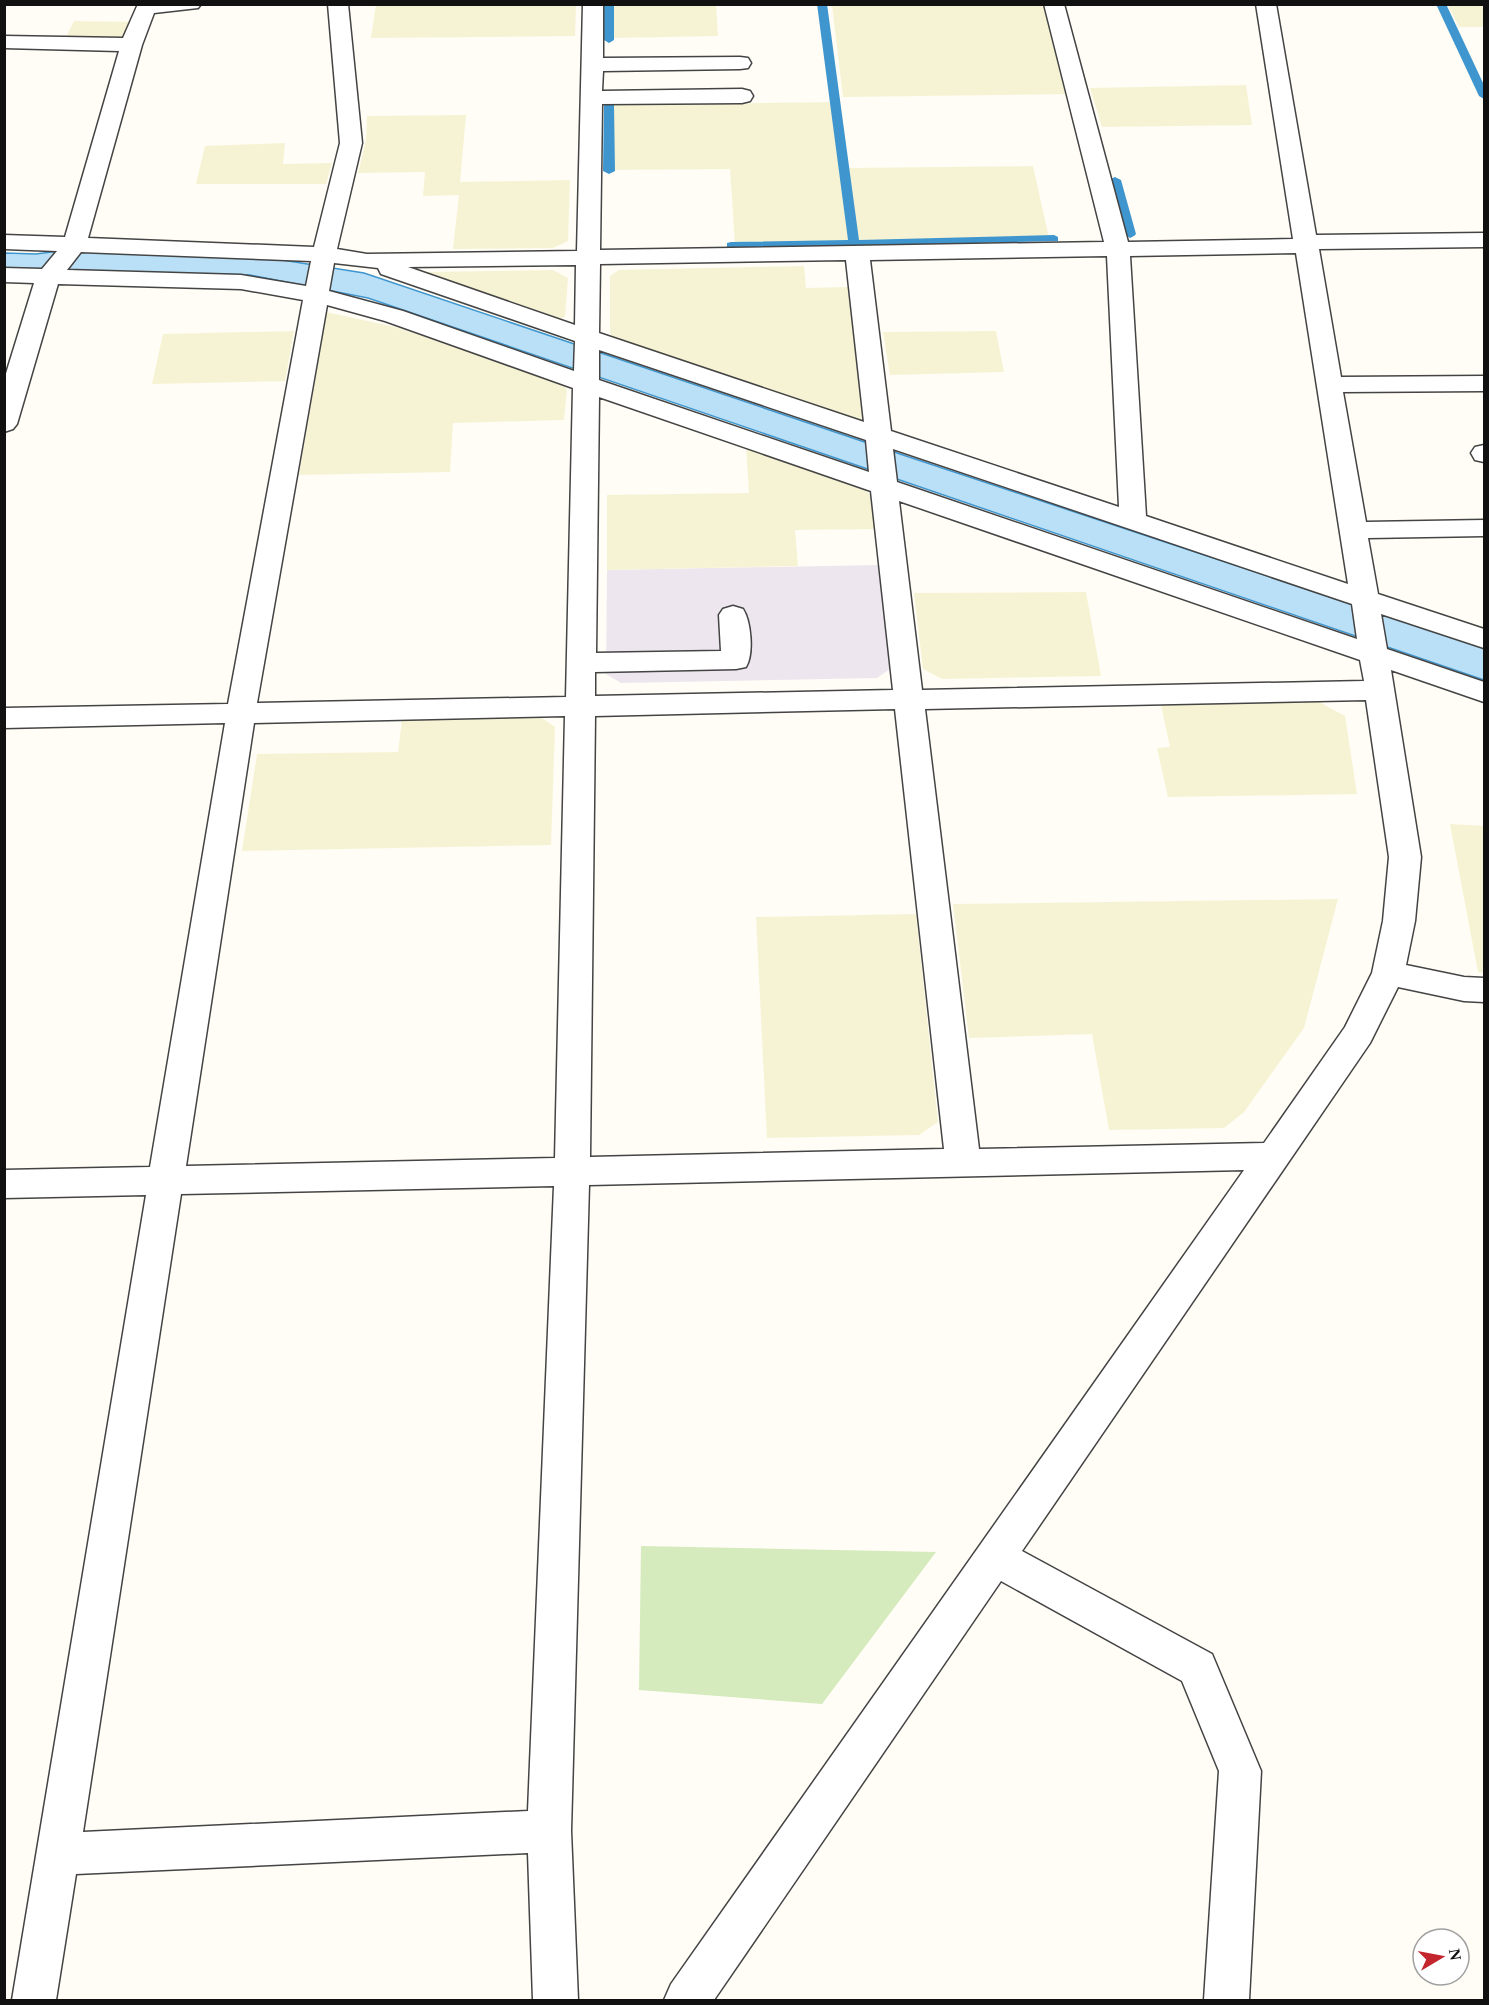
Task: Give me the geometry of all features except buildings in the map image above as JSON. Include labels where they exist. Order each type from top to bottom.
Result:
[{"type":"street","points":[[4,424],[50,274],[72,248],[130,45],[146,8],[191,4]]},
{"type":"street","points":[[34,2001],[241,713],[323,259],[351,143],[338,4]]},
{"type":"street","points":[[556,2001],[549,1831],[572,1170],[593,4]]},
{"type":"street","points":[[1054,4],[1118,249],[1133,521]]},
{"type":"street","points":[[687,2001],[1358,1034],[1388,973],[1399,921],[1405,857],[1380,690],[1266,4]]},
{"type":"street","points":[[4,42],[130,45]]},
{"type":"street","points":[[591,65],[740,63]]},
{"type":"street","points":[[590,98],[742,96]]},
{"type":"street","points":[[4,242],[72,248],[368,261],[857,254],[1485,240]]},
{"type":"street","points":[[857,254],[963,1162]]},
{"type":"street","points":[[368,261],[586,341],[1485,639]]},
{"type":"street","points":[[4,275],[50,274],[241,282],[317,292],[585,379],[1373,651],[1485,693]]},
{"type":"street","points":[[1330,385],[1485,383]]},
{"type":"street","points":[[1353,530],[1485,528]]},
{"type":"street","points":[[581,663],[736,660],[733,615]]},
{"type":"street","points":[[4,718],[1380,690]]},
{"type":"street","points":[[1388,973],[1485,990]]},
{"type":"street","points":[[4,1184],[1274,1156]]},
{"type":"street","points":[[995,1557],[1197,1668],[1240,1771],[1227,2001]]},
{"type":"street","points":[[58,1854],[549,1831]]},
{"type":"shaded area","points":[[376,5],[576,5],[575,36],[371,38]]},
{"type":"shaded area","points":[[614,5],[716,5],[718,36],[614,38]]},
{"type":"shaded area","points":[[832,5],[1047,5],[1068,94],[843,97]]},
{"type":"shaded area","points":[[1448,5],[1484,5],[1484,27],[1459,27]]},
{"type":"shaded area","points":[[74,21],[133,22],[127,37],[117,41],[65,39]]},
{"type":"shaded area","points":[[1246,85],[1252,125],[1102,127],[1090,88]]},
{"type":"shaded area","points":[[833,102],[850,242],[735,244],[730,169],[614,170],[614,105]]},
{"type":"shaded area","points":[[466,115],[460,182],[570,180],[568,241],[553,248],[453,249],[459,195],[423,196],[425,172],[358,173],[366,140],[367,116]]},
{"type":"shaded area","points":[[285,143],[283,164],[332,163],[326,184],[196,184],[205,146]]},
{"type":"shaded area","points":[[1033,166],[1049,238],[856,242],[849,168]]},
{"type":"shaded area","points":[[804,266],[806,288],[849,287],[867,417],[856,422],[618,343],[610,333],[610,276],[619,270]]},
{"type":"shaded area","points":[[553,270],[568,278],[565,317],[553,321],[422,276],[422,272]]},
{"type":"shaded area","points":[[326,312],[395,327],[555,380],[567,389],[564,420],[453,423],[450,472],[299,475]]},
{"type":"shaded area","points":[[294,331],[285,381],[152,384],[163,334]]},
{"type":"shaded area","points":[[996,331],[1004,372],[890,375],[883,332]]},
{"type":"shaded area","points":[[746,446],[859,485],[872,496],[875,529],[795,530],[798,566],[607,570],[607,495],[749,493]]},
{"type":"shaded area","points":[[878,565],[890,669],[877,678],[621,683],[606,674],[607,570]]},
{"type":"shaded area","points":[[1086,592],[1101,676],[942,679],[923,669],[914,593]]},
{"type":"shaded area","points":[[1319,702],[1345,716],[1357,794],[1168,797],[1157,748],[1170,747],[1161,705]]},
{"type":"shaded area","points":[[540,717],[555,727],[551,845],[242,851],[257,754],[398,752],[402,720]]},
{"type":"shaded area","points":[[1450,824],[1484,826],[1484,973],[1478,972]]},
{"type":"shaded area","points":[[1338,899],[1304,1028],[1244,1112],[1224,1128],[1109,1130],[1092,1034],[969,1038],[953,904]]},
{"type":"shaded area","points":[[916,914],[938,1122],[919,1135],[767,1138],[756,917]]},
{"type":"green space","points":[[641,1546],[936,1552],[822,1704],[639,1690]]},
{"type":"water","points":[[59,251],[276,259],[364,273],[1484,648],[1484,680],[368,298],[250,275],[5,270],[5,253],[36,254]]},
{"type":"waterway","points":[[609,4],[609,40]]},
{"type":"waterway","points":[[822,4],[854,243]]},
{"type":"waterway","points":[[1441,4],[1484,96]]},
{"type":"waterway","points":[[609,105],[609,171]]},
{"type":"waterway","points":[[1115,180],[1130,234]]},
{"type":"waterway","points":[[854,243],[1054,239]]},
{"type":"waterway","points":[[731,246],[854,243]]}]
